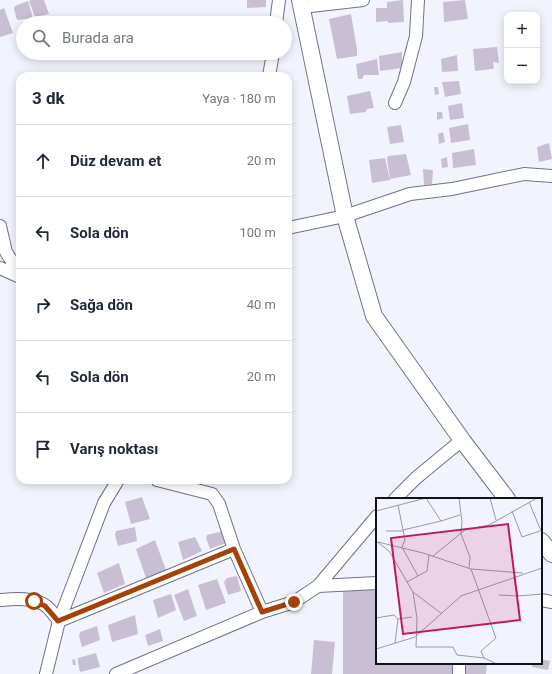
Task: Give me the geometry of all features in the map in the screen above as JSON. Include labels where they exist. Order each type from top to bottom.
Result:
[{"type":"main road","points":[[301,4],[345,216],[374,316],[462,440],[507,498]]},
{"type":"main road","points":[[542,542],[552,554]]},
{"type":"street","points":[[277,16],[279,0]]},
{"type":"street","points":[[301,4],[363,0]]},
{"type":"street","points":[[395,103],[404,82],[416,36],[418,0]]},
{"type":"street","points":[[271,72],[272,60]]},
{"type":"street","points":[[292,227],[345,216],[410,194],[452,189],[524,174],[552,176]]},
{"type":"street","points":[[0,226],[6,252],[16,268]]},
{"type":"street","points":[[0,268],[16,274]]},
{"type":"street","points":[[396,498],[416,478],[462,440]]},
{"type":"street","points":[[46,674],[58,621],[104,503],[116,484]]},
{"type":"street","points":[[173,484],[212,494],[219,504],[234,549],[262,612]]},
{"type":"street","points":[[116,674],[262,612],[294,602],[318,586],[376,517]]},
{"type":"street","points":[[58,621],[234,549]]},
{"type":"street","points":[[318,586],[376,583]]},
{"type":"street","points":[[0,600],[18,599],[34,601],[45,606],[58,621]]},
{"type":"street","points":[[542,600],[552,602]]},
{"type":"building","points":[[44,0],[49,14],[35,16],[29,1]]},
{"type":"building","points":[[247,0],[266,0],[266,7],[247,8]]},
{"type":"building","points":[[403,0],[404,22],[376,22],[376,8],[387,8],[387,2]]},
{"type":"building","points":[[465,0],[468,19],[444,22],[443,2]]},
{"type":"building","points":[[28,1],[32,16],[16,16],[14,9],[15,6]]},
{"type":"building","points":[[4,8],[13,33],[0,37],[0,10]]},
{"type":"building","points":[[351,14],[357,56],[337,59],[329,19]]},
{"type":"building","points":[[497,47],[499,63],[493,62],[494,68],[492,69],[475,71],[473,49]]},
{"type":"building","points":[[402,52],[402,68],[380,71],[379,56]]},
{"type":"building","points":[[457,55],[458,71],[442,72],[441,59]]},
{"type":"building","points":[[377,59],[379,75],[364,75],[362,79],[358,79],[356,64]]},
{"type":"building","points":[[459,81],[461,94],[445,97],[442,82]]},
{"type":"building","points":[[434,87],[438,87],[439,94],[435,95]]},
{"type":"building","points":[[370,91],[374,108],[367,109],[366,112],[350,114],[347,96]]},
{"type":"building","points":[[462,103],[464,118],[450,120],[448,106]]},
{"type":"building","points":[[437,112],[442,112],[443,118],[437,120]]},
{"type":"building","points":[[468,124],[470,140],[451,143],[449,128]]},
{"type":"building","points":[[401,125],[404,142],[390,144],[387,127]]},
{"type":"building","points":[[443,132],[445,142],[439,144],[438,134]]},
{"type":"building","points":[[549,143],[552,159],[539,162],[537,147]]},
{"type":"building","points":[[474,149],[476,165],[453,168],[452,153]]},
{"type":"building","points":[[406,154],[411,175],[390,179],[387,159],[388,156]]},
{"type":"building","points":[[447,157],[448,167],[442,168],[441,159]]},
{"type":"building","points":[[385,158],[390,180],[372,183],[369,160]]},
{"type":"building","points":[[423,169],[433,170],[432,184],[424,185]]},
{"type":"building","points":[[142,497],[150,519],[131,524],[125,502]]},
{"type":"building","points":[[135,527],[137,541],[118,546],[115,535],[116,531]]},
{"type":"building","points":[[223,531],[226,543],[210,549],[206,538],[207,535]]},
{"type":"building","points":[[195,537],[202,551],[183,560],[178,542]]},
{"type":"building","points":[[155,540],[166,570],[146,578],[136,549]]},
{"type":"building","points":[[119,563],[125,584],[104,593],[97,573]]},
{"type":"building","points":[[237,576],[241,591],[228,595],[224,582],[227,578]]},
{"type":"building","points":[[217,579],[226,603],[206,610],[198,585]]},
{"type":"building","points":[[188,589],[197,616],[184,621],[174,595]]},
{"type":"building","points":[[343,589],[376,590],[376,664],[456,664],[455,674],[343,674]]},
{"type":"building","points":[[171,594],[176,610],[158,618],[153,600]]},
{"type":"building","points":[[135,615],[138,634],[112,642],[108,625]]},
{"type":"building","points":[[97,626],[100,640],[82,647],[79,636],[80,632]]},
{"type":"building","points":[[160,629],[163,641],[148,646],[145,635]]},
{"type":"building","points":[[314,640],[335,642],[332,674],[311,674]]},
{"type":"building","points":[[96,653],[100,667],[80,672],[78,658]]},
{"type":"building","points":[[75,659],[76,665],[73,665],[72,660]]},
{"type":"building","points":[[542,659],[550,661],[548,670],[532,667],[532,664],[542,664]]},
{"type":"building","points":[[463,664],[487,664],[486,674],[462,674]]},
{"type":"route","points":[[34,601],[45,606],[58,621],[234,549],[262,612],[294,602]]}]
